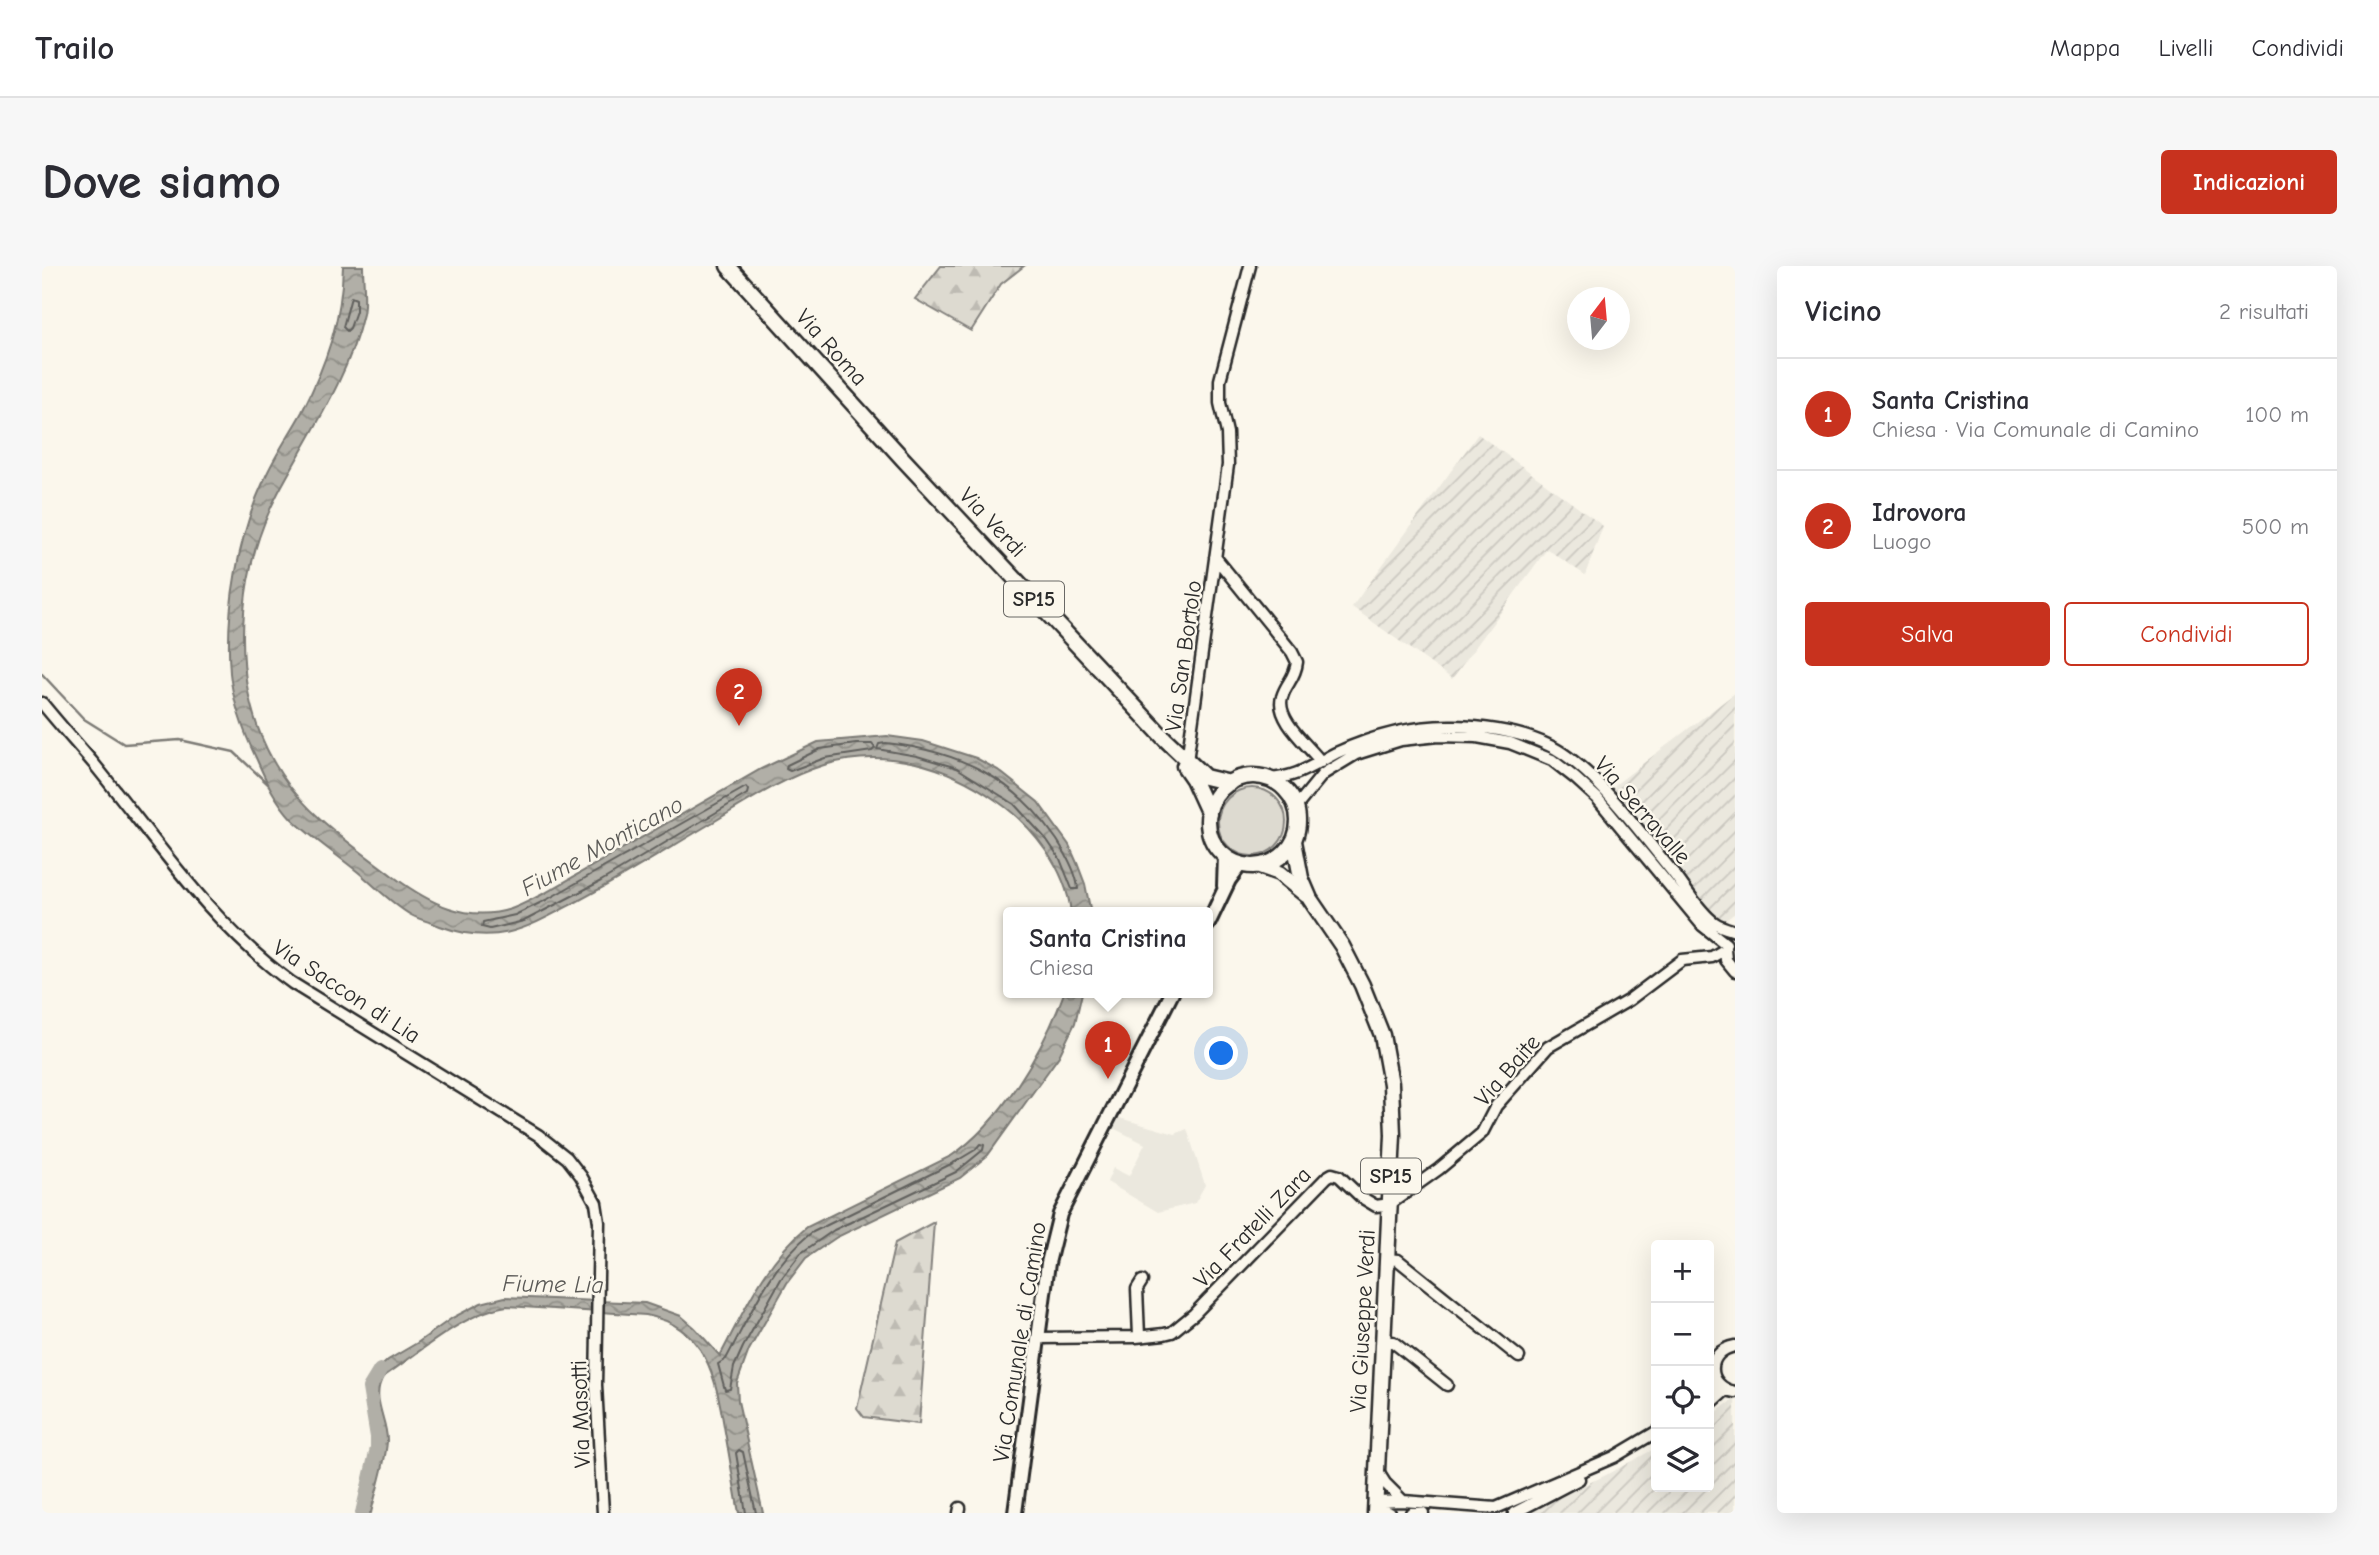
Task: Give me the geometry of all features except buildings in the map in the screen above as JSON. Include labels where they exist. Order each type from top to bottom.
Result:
[{"type":"main road","name":"Via Roma","points":[[728,266],[903,460]]},
{"type":"main road","name":"Via Verdi","points":[[903,460],[1165,739]]},
{"type":"main road","name":"SP15","points":[[1165,739],[1205,777],[1230,783],[1254,776],[1267,779]]},
{"type":"main road","name":"SP15","points":[[1165,739],[1193,779],[1209,814],[1211,837],[1225,856],[1241,864],[1279,873],[1310,899]]},
{"type":"main road","points":[[1267,779],[1280,785],[1296,807]]},
{"type":"main road","points":[[1209,814],[1220,791],[1230,783]]},
{"type":"main road","name":"SP15","points":[[1296,807],[1297,830],[1294,841],[1301,878],[1310,899]]},
{"type":"main road","points":[[1257,866],[1278,858],[1294,841]]},
{"type":"main road","name":"Via Giuseppe Verdi","points":[[1310,899],[1342,946],[1362,985],[1382,1035],[1391,1084],[1393,1135],[1376,1508]]},
{"type":"street","name":"Via San Bortolo","points":[[1187,761],[1228,465],[1227,433],[1220,403],[1220,380],[1250,266]]},
{"type":"street","name":"Via San Bortolo","points":[[1215,557],[1292,652],[1297,662],[1296,669],[1281,699],[1281,709],[1287,723],[1321,762]]},
{"type":"street","name":"Via Saccon di Lia","points":[[42,703],[191,886],[264,963],[292,983],[528,1127],[567,1158],[596,1203],[599,1222],[598,1313]]},
{"type":"street","name":"Via Serravalle","points":[[1267,779],[1284,779],[1378,736],[1433,727],[1509,731],[1531,737],[1551,746],[1587,772],[1664,861],[1707,917],[1717,925],[1735,932]]},
{"type":"street","name":"Via Serravalle","points":[[1296,807],[1323,774],[1356,754],[1390,744],[1438,736],[1477,737],[1510,743],[1552,760],[1597,798],[1702,925],[1725,947]]},
{"type":"street","points":[[1222,893],[1225,856]]},
{"type":"street","points":[[1213,913],[1241,864]]},
{"type":"street","points":[[1732,968],[1725,947],[1735,932]]},
{"type":"street","name":"Via Baite","points":[[1390,1204],[1439,1169],[1482,1133],[1496,1106],[1548,1047],[1620,1006],[1687,958],[1712,957],[1725,947]]},
{"type":"street","points":[[1701,958],[1732,968]]},
{"type":"street","name":"Via Comunale di Camino","points":[[1015,1513],[1048,1262],[1060,1214],[1169,998]]},
{"type":"street","name":"Via Fratelli Zara","points":[[1038,1338],[1139,1336],[1172,1332],[1194,1314],[1301,1202],[1332,1174],[1339,1176],[1361,1197],[1376,1206],[1390,1204]]},
{"type":"street","points":[[1387,1259],[1398,1260],[1519,1357]]},
{"type":"street","points":[[1139,1336],[1137,1289],[1142,1281]]},
{"type":"street","name":"Via Masotti","points":[[598,1313],[596,1385],[603,1513]]},
{"type":"street","points":[[1384,1342],[1393,1342],[1447,1385]]},
{"type":"street","points":[[1727,1389],[1715,1378],[1713,1364],[1719,1353],[1734,1343]]},
{"type":"street","points":[[1510,1511],[1651,1435]]},
{"type":"street","points":[[1376,1508],[1403,1501],[1510,1511],[1651,1442]]},
{"type":"street","points":[[1377,1472],[1403,1501]]},
{"type":"street","points":[[1376,1508],[1390,1513]]},
{"type":"street","points":[[1411,1513],[1423,1513]]},
{"type":"shaded area","points":[[1478,434],[1603,526],[1585,575],[1547,549],[1452,679],[1352,607]]},
{"type":"shaded area","points":[[1735,693],[1735,913],[1723,922],[1718,920],[1613,796],[1613,792],[1615,785]]},
{"type":"shaded area","points":[[1116,1117],[1175,1134],[1187,1129],[1205,1185],[1195,1203],[1158,1212],[1107,1182],[1113,1168],[1129,1176],[1145,1144],[1111,1127]]},
{"type":"shaded area","points":[[1735,1398],[1735,1513],[1524,1513],[1651,1451],[1651,1492],[1714,1492],[1714,1414]]},
{"type":"green space","points":[[941,266],[1024,266],[1001,284],[971,331],[915,299]]},
{"type":"green space","points":[[1252,788],[1265,791],[1276,798],[1283,809],[1286,822],[1283,835],[1276,846],[1265,853],[1252,856],[1239,853],[1228,846],[1221,835],[1218,822],[1221,809],[1228,798],[1239,791]]},
{"type":"green space","points":[[934,1222],[919,1424],[864,1417],[857,1408],[895,1243]]},
{"type":"water","points":[[343,266],[363,266],[363,314],[356,338],[337,385],[277,495],[263,528],[245,599],[243,636],[245,672],[252,708],[264,742],[292,789],[333,830],[421,895],[464,912],[495,913],[545,893],[761,769],[818,742],[887,736],[923,741],[976,758],[998,770],[1038,802],[1069,845],[1085,884],[1090,907],[1070,907],[1062,880],[1046,850],[1023,823],[997,801],[978,788],[936,769],[892,759],[847,760],[795,776],[629,873],[558,911],[526,927],[495,934],[460,932],[411,915],[300,826],[286,812],[272,791],[236,707],[230,673],[230,624],[236,574],[247,524],[269,469],[302,412],[318,377],[336,323]]},
{"type":"water","points":[[1062,998],[1081,998],[1075,1023],[1059,1056],[988,1155],[960,1178],[837,1237],[806,1258],[787,1283],[749,1350],[737,1383],[738,1401],[763,1513],[739,1513],[718,1393],[705,1358],[683,1331],[667,1321],[646,1315],[507,1306],[475,1316],[459,1325],[383,1377],[378,1393],[387,1434],[386,1451],[371,1513],[363,1513],[379,1441],[371,1376],[388,1360],[452,1318],[481,1303],[505,1297],[645,1303],[681,1316],[720,1356],[768,1270],[792,1240],[807,1227],[951,1156],[969,1142],[1019,1083]]},
{"type":"waterway","points":[[42,674],[84,719],[124,744],[180,740],[234,752],[268,784]]},
{"type":"waterway","name":"Fiume Lia","points":[[362,1513],[377,1448],[369,1388],[380,1370]]},
{"type":"place","name":"Idrovora","points":[[739,726]]},
{"type":"place","name":"Santa Cristina","points":[[1108,1079]]},
{"type":"water label","name":"Fiume Monticano","points":[[602,846]]}]
